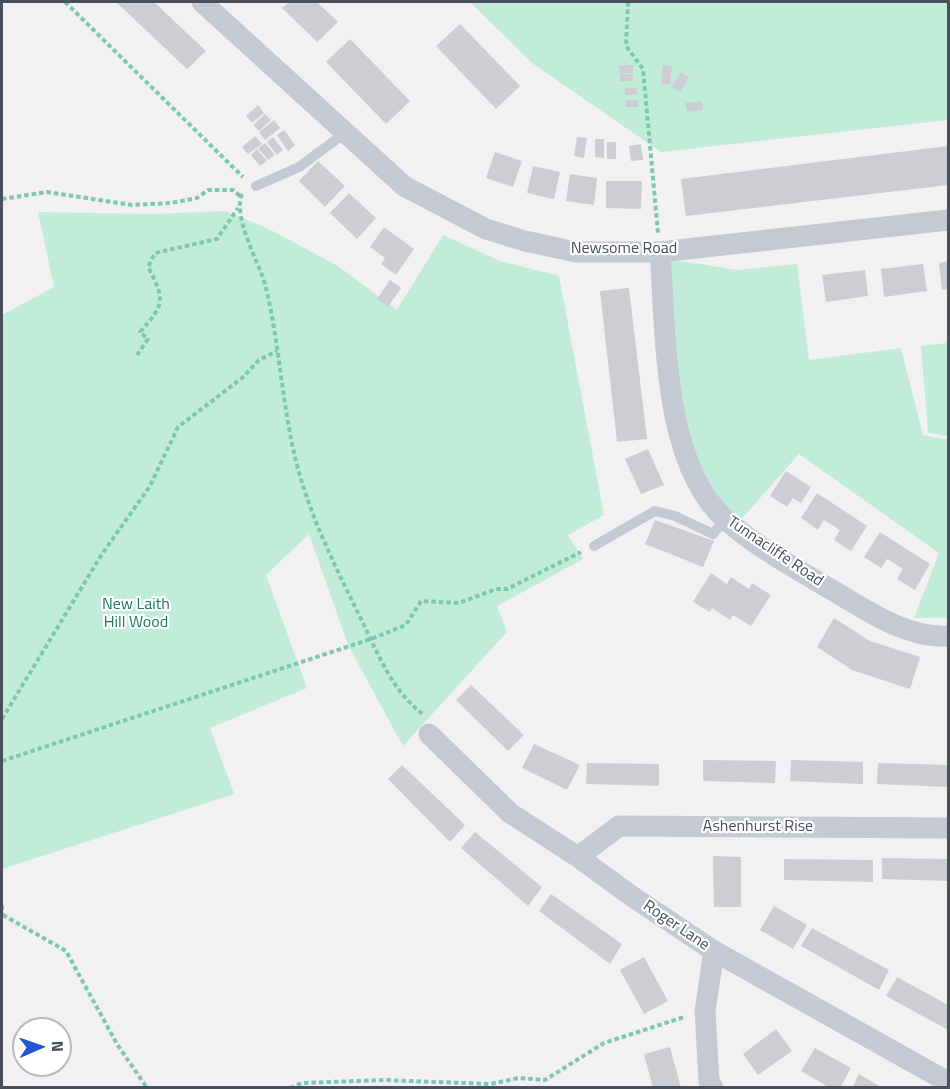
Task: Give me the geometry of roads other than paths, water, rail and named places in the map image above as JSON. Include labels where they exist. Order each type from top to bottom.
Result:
[{"type":"street","name":"Newsome Road","points":[[202,2],[404,186],[486,229],[576,252],[660,252],[948,220]]},
{"type":"street","name":"Tunnacliffe Road","points":[[660,252],[672,395],[682,448],[694,479],[725,519],[804,574],[872,614],[931,637],[948,636]]},
{"type":"street","name":"Roger Lane","points":[[429,734],[510,813],[714,951],[948,1082]]},
{"type":"street","name":"Ashenhurst Rise","points":[[578,857],[619,826],[948,828]]},
{"type":"street","points":[[713,1088],[709,1081],[705,1011],[714,951]]},
{"type":"lane","points":[[256,186],[299,167],[345,133]]},
{"type":"lane","points":[[594,546],[655,511],[675,516],[713,534],[725,519]]},
{"type":"park label","name":"New Laith Hill Wood","points":[[136,614]]}]
